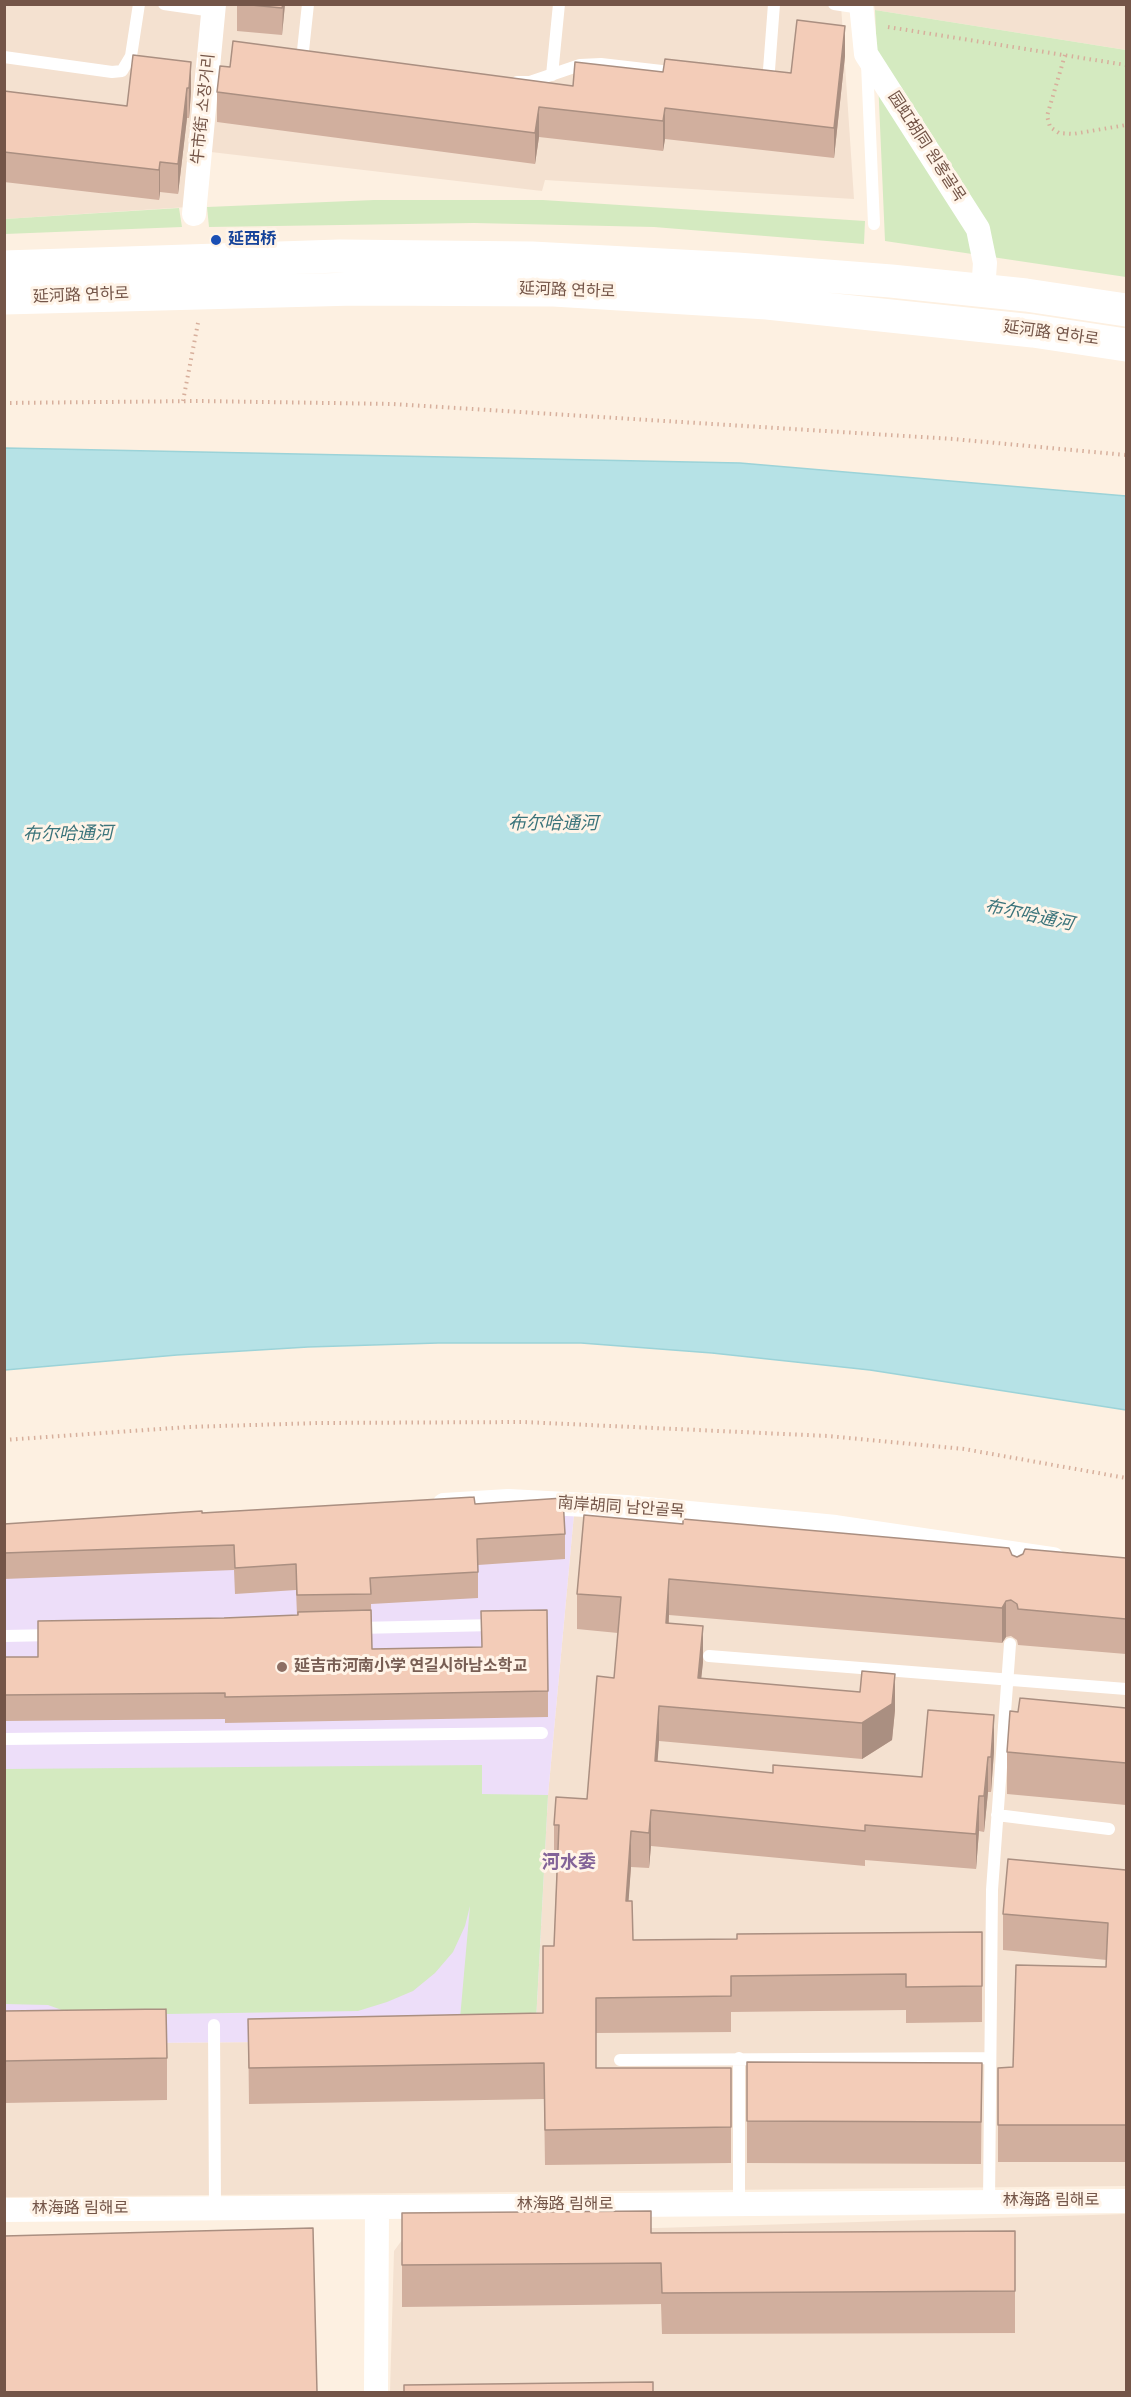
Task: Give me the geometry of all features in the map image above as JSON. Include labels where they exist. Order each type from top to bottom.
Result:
[{"type":"main road","name":"延河路 연하로","points":[[4,267],[340,256],[521,258],[738,269],[1026,295],[1126,310]]},
{"type":"main road","name":"延河路 연하로","points":[[4,298],[356,289],[554,290],[767,303],[1033,331],[1126,345]]},
{"type":"street","name":"牛市街 소장거리","points":[[194,214],[214,8]]},
{"type":"street","name":"园虹胡同 원홍골목","points":[[862,12],[866,54],[978,229],[985,263],[983,291]]},
{"type":"street","name":"南岸胡同 남안골목","points":[[426,1506],[508,1501],[626,1508],[836,1527],[1019,1559],[1079,1563]]},
{"type":"street","name":"林海路 림해로","points":[[4,2210],[1126,2200]]},
{"type":"street","points":[[376,2392],[377,2207]]},
{"type":"lane","points":[[4,57],[112,72],[122,71],[131,56],[139,4]]},
{"type":"lane","points":[[164,4],[214,8]]},
{"type":"lane","points":[[302,60],[308,4]]},
{"type":"lane","points":[[552,75],[559,4]]},
{"type":"lane","points":[[758,82],[770,83],[774,4]]},
{"type":"lane","points":[[834,4],[862,12]]},
{"type":"lane","points":[[866,54],[874,224]]},
{"type":"lane","points":[[505,81],[530,82],[580,66],[601,64],[691,74]]},
{"type":"lane","points":[[342,1628],[506,1624]]},
{"type":"lane","points":[[4,1636],[62,1635]]},
{"type":"lane","points":[[989,2202],[993,1890],[1010,1644]]},
{"type":"lane","points":[[709,1656],[1126,1689]]},
{"type":"lane","points":[[4,1739],[542,1733]]},
{"type":"lane","points":[[997,1815],[1109,1829]]},
{"type":"lane","points":[[214,2025],[215,2208]]},
{"type":"lane","points":[[739,2058],[740,2204]]},
{"type":"lane","points":[[620,2060],[990,2058]]},
{"type":"path","points":[[862,12],[1065,56],[1126,65]]},
{"type":"path","points":[[1065,56],[1047,116],[1050,127],[1059,133],[1073,134],[1126,125]]},
{"type":"path","points":[[183,401],[199,319]]},
{"type":"path","points":[[4,403],[183,401],[393,404],[952,439],[1126,455]]},
{"type":"path","points":[[4,1440],[188,1427],[445,1421],[524,1422],[839,1437],[964,1449],[1126,1478]]},
{"type":"shaded area","points":[[5,5],[203,5],[188,207],[5,219]]},
{"type":"shaded area","points":[[224,5],[841,5],[854,199],[545,180],[542,191],[211,152]]},
{"type":"shaded area","points":[[874,5],[1126,5],[1126,50],[875,10]]},
{"type":"shaded area","points":[[574,1514],[1126,1583],[1126,2186],[5,2197],[4,2044],[535,2040],[548,1795]]},
{"type":"shaded area","name":"延吉市河南小学 연길시하남소학교","points":[[574,1514],[548,1795],[535,2040],[5,2044],[5,1539]]},
{"type":"shaded area","points":[[1126,2214],[1126,2392],[390,2392],[394,2251],[405,2236],[416,2230],[657,2228]]},
{"type":"green space","points":[[875,10],[1126,50],[1126,277],[885,241]]},
{"type":"green space","points":[[374,200],[543,200],[865,221],[864,244],[654,227],[474,223],[209,227],[207,207]]},
{"type":"green space","points":[[179,208],[182,227],[5,234],[5,219]]},
{"type":"green space","points":[[482,1765],[482,1794],[548,1795],[535,2040],[458,2041],[470,1906],[465,1926],[453,1952],[435,1973],[413,1991],[358,2011],[104,2015],[70,2013],[48,2005],[5,2004],[5,1769]]},
{"type":"water","name":"布尔哈通河","points":[[5,448],[740,463],[1126,496],[1126,1410],[870,1370],[712,1353],[581,1343],[438,1343],[308,1347],[177,1355],[5,1370]]},
{"type":"building","points":[[241,4],[283,4],[282,8]]},
{"type":"building","points":[[797,20],[845,26],[834,128],[665,108],[663,121],[539,107],[535,133],[217,92],[220,66],[230,67],[233,41],[573,86],[575,62],[663,72],[665,59],[791,73]]},
{"type":"building","points":[[133,55],[191,62],[178,164],[160,162],[159,170],[4,152],[4,91],[127,106]]},
{"type":"building","points":[[474,1497],[475,1504],[563,1498],[565,1534],[477,1539],[478,1572],[370,1578],[371,1594],[297,1595],[296,1564],[235,1568],[234,1545],[4,1553],[4,1524]]},
{"type":"building","points":[[584,1515],[683,1524],[683,1519],[1009,1548],[1012,1555],[1017,1557],[1023,1554],[1025,1549],[1126,1558],[1126,1619],[1018,1609],[1017,1604],[1011,1600],[1006,1601],[1002,1608],[669,1579],[666,1623],[703,1626],[698,1678],[860,1692],[862,1671],[895,1674],[892,1704],[862,1723],[659,1706],[655,1761],[773,1773],[773,1765],[922,1777],[928,1710],[994,1715],[991,1757],[988,1757],[984,1796],[979,1796],[976,1834],[865,1825],[865,1831],[651,1810],[649,1833],[631,1831],[626,1901],[632,1901],[633,1940],[737,1939],[737,1934],[982,1932],[982,1986],[906,1987],[906,1974],[731,1976],[731,1996],[596,1998],[596,2068],[731,2068],[731,2127],[545,2130],[544,2063],[249,2068],[248,2019],[543,2013],[543,1946],[554,1946],[559,1825],[554,1825],[556,1797],[587,1799],[597,1676],[614,1678],[621,1597],[577,1594]]},
{"type":"building","points":[[371,1610],[372,1649],[482,1647],[481,1611],[547,1610],[548,1691],[225,1697],[225,1693],[4,1695],[4,1657],[38,1657],[38,1621],[224,1618],[298,1615],[298,1612]]},
{"type":"building","points":[[1020,1698],[1126,1708],[1126,1763],[1007,1752],[1010,1711],[1018,1712]]},
{"type":"building","points":[[1008,1859],[1126,1870],[1126,2125],[998,2125],[998,2068],[1013,2067],[1016,1965],[1106,1967],[1108,1923],[1003,1914]]},
{"type":"building","points":[[166,2009],[167,2058],[4,2061],[4,2011]]},
{"type":"building","points":[[747,2062],[982,2063],[981,2122],[747,2121]]},
{"type":"building","points":[[651,2211],[651,2233],[1015,2231],[1015,2291],[662,2293],[661,2263],[402,2265],[402,2213]]},
{"type":"building","points":[[313,2228],[317,2392],[4,2392],[4,2236]]},
{"type":"building","points":[[653,2382],[653,2392],[404,2392],[404,2385]]},
{"type":"place","name":"延西桥","points":[[216,240]]},
{"type":"place","name":"延吉市河南小学 연길시하남소학교","points":[[282,1667]]},
{"type":"district","name":"河水委","points":[[569,1863]]}]
